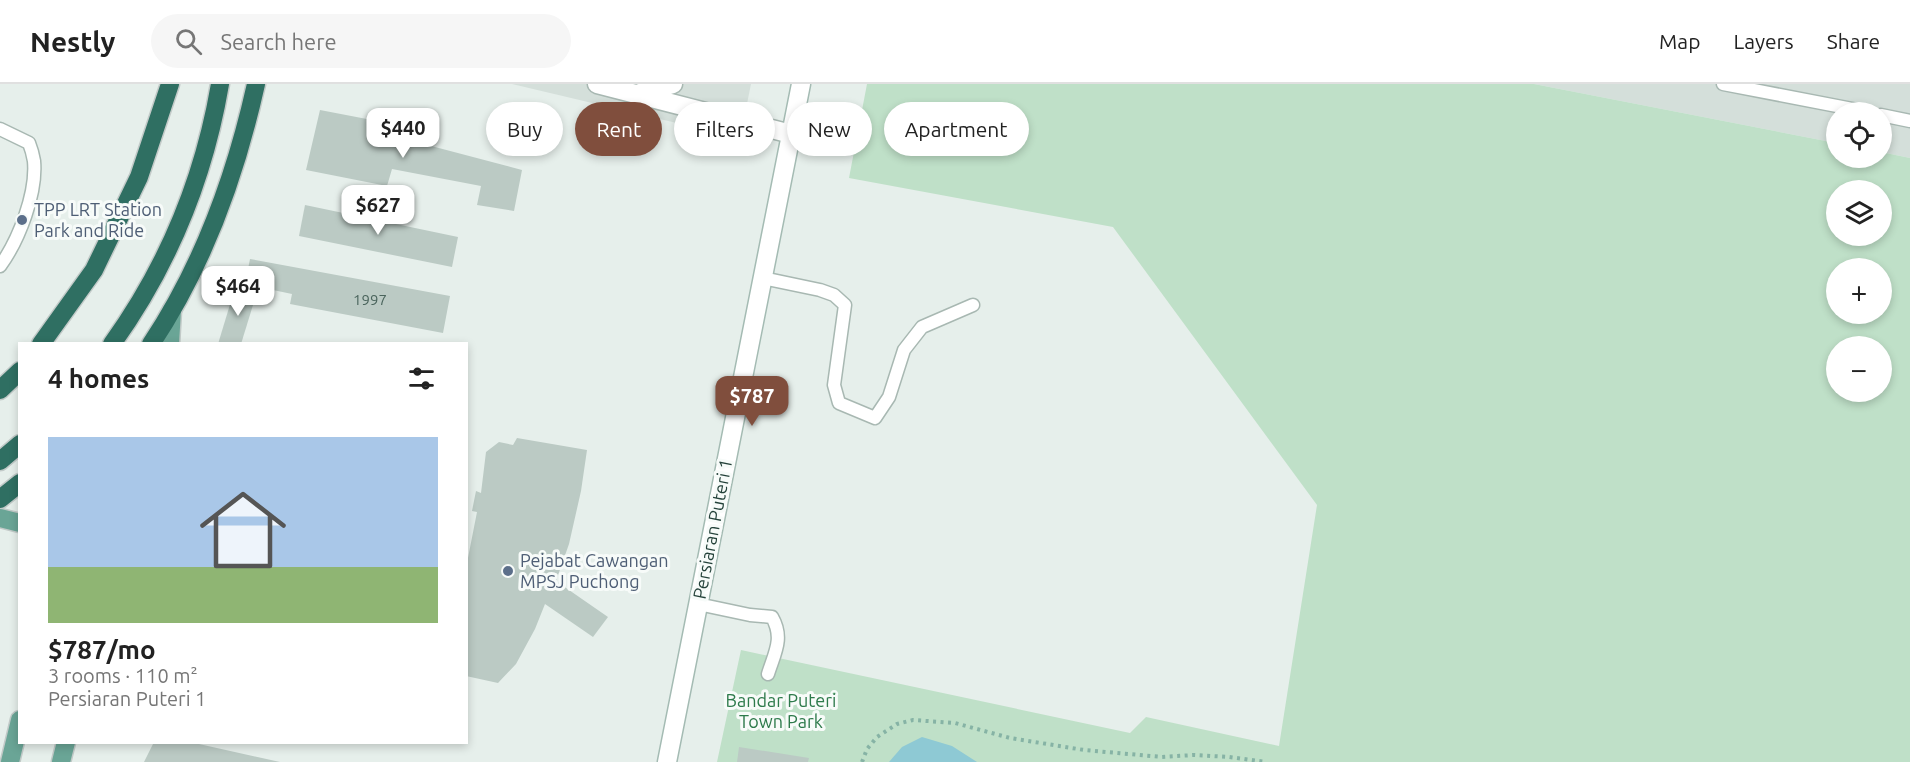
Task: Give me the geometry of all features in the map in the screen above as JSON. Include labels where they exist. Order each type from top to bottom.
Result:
[{"type":"highway","points":[[42,342],[94,270],[139,177],[170,84]]},
{"type":"highway","points":[[112,342],[147,290],[171,243],[196,183],[214,117],[220,84]]},
{"type":"highway","points":[[152,342],[172,310],[200,254],[226,189],[256,84]]},
{"type":"highway","points":[[0,390],[18,373]]},
{"type":"highway","points":[[0,461],[18,446]]},
{"type":"highway","points":[[0,499],[18,485]]},
{"type":"main road","points":[[171,342],[172,310]]},
{"type":"main road","points":[[0,518],[18,522]]},
{"type":"main road","points":[[10,762],[18,728]]},
{"type":"main road","points":[[61,762],[66,744]]},
{"type":"street","points":[[597,84],[787,133]]},
{"type":"street","points":[[637,93],[673,84]]},
{"type":"street","name":"Persiaran Puteri 1","points":[[797,102],[801,84]]},
{"type":"street","name":"Persiaran Puteri 1","points":[[667,762],[787,155]]},
{"type":"lane","points":[[1723,84],[1826,104]]},
{"type":"lane","points":[[1892,117],[1910,121]]},
{"type":"lane","points":[[0,129],[29,143],[34,160],[31,193],[19,233],[0,266]]},
{"type":"lane","points":[[763,278],[820,290],[834,295],[845,305],[834,385],[839,403],[875,418],[890,397],[904,350],[922,327],[973,304]]},
{"type":"lane","points":[[698,604],[750,615],[772,617],[778,628],[778,642],[768,674]]},
{"type":"path","points":[[862,762],[867,749],[877,737],[897,724],[913,720],[955,723],[1010,738],[1084,750],[1162,757],[1210,756],[1266,762]]},
{"type":"path","points":[[1208,762],[1210,756]]},
{"type":"shaded area","points":[[512,84],[751,84],[747,102],[674,102],[674,122],[662,120],[662,102],[588,102]]},
{"type":"shaded area","points":[[1534,84],[1910,84],[1910,158],[1892,154],[1892,102],[1826,102],[1826,141]]},
{"type":"green space","name":"Bandar Puteri Town Park","points":[[867,84],[1534,84],[1826,141],[1826,168],[1892,168],[1892,154],[1910,158],[1910,762],[717,762],[741,650],[1130,733],[1146,717],[1279,746],[1317,505],[1113,227],[849,178],[853,156],[872,156],[872,102],[864,102]]},
{"type":"water","points":[[922,737],[952,746],[977,762],[889,762],[902,747]]},
{"type":"building","points":[[320,110],[398,125],[397,137],[522,170],[514,211],[477,205],[481,186],[392,169],[387,186],[306,170]]},
{"type":"building","points":[[305,205],[458,237],[452,267],[299,236]]},
{"type":"building","points":[[250,259],[450,296],[443,333],[290,304],[292,294],[245,284]]},
{"type":"building","points":[[235,288],[257,292],[242,342],[219,342]]},
{"type":"building","points":[[517,438],[587,450],[581,491],[569,544],[556,581],[608,617],[593,637],[545,604],[535,629],[516,664],[498,683],[468,676],[468,558],[477,512],[472,511],[476,491],[481,493],[486,452],[499,442],[513,445]]},
{"type":"building","points":[[153,744],[199,744],[280,762],[144,762]]},
{"type":"building","points":[[739,747],[809,758],[808,762],[737,762]]},
{"type":"place","name":"TPP LRT Station Park and Ride","points":[[22,220]]},
{"type":"place","name":"Pejabat Cawangan MPSJ Puchong","points":[[508,571]]}]
